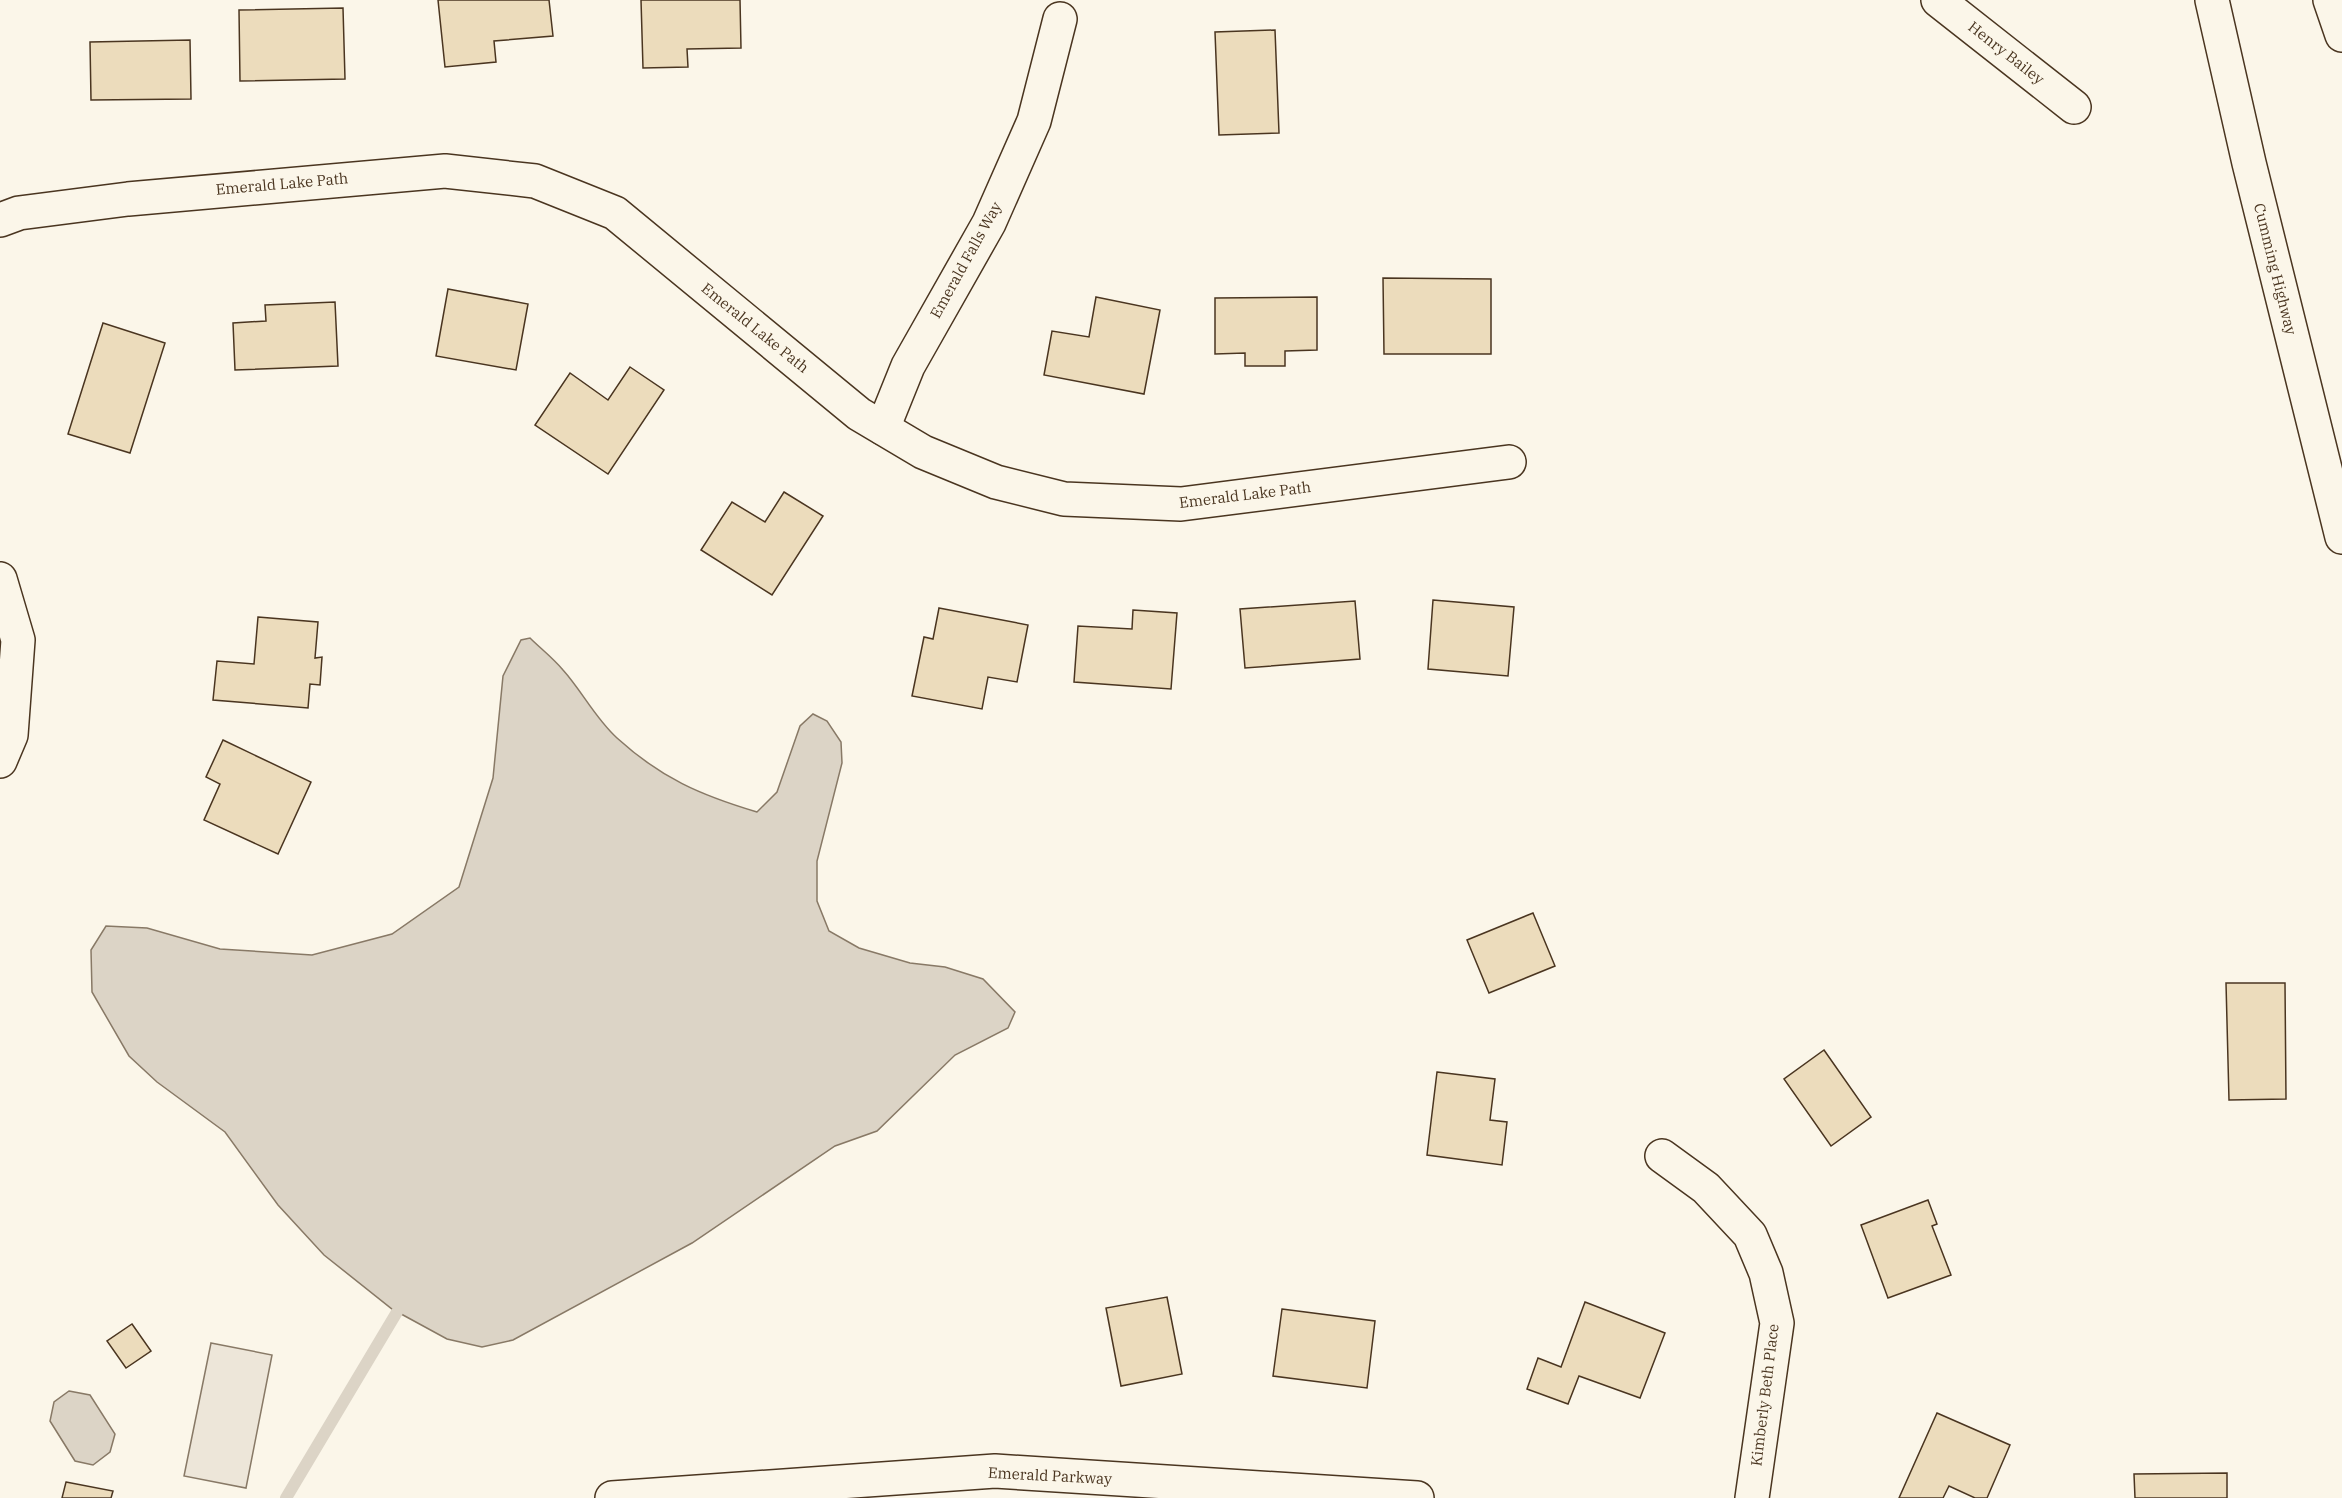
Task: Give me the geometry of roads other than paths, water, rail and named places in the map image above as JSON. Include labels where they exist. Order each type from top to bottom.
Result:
[{"type":"main road","name":"Henry Bailey","points":[[1938,0],[2074,107]]},
{"type":"main road","name":"Cumming Highway","points":[[2212,0],[2249,163],[2342,537]]},
{"type":"main road","points":[[2330,0],[2342,35]]},
{"type":"main road","name":"Emerald Falls Way","points":[[883,428],[908,366],[989,224],[1029,132],[1060,20]]},
{"type":"main road","name":"Emerald Lake Path","points":[[0,220],[19,213],[128,199],[445,171],[535,181],[615,213],[859,414],[923,452],[996,482],[1065,499],[1181,504],[1509,462]]},
{"type":"main road","points":[[0,579],[18,640],[11,735],[0,761]]},
{"type":"main road","name":"Kimberly Beth Place","points":[[1662,1156],[1706,1188],[1750,1235],[1766,1273],[1776,1323],[1752,1498]]},
{"type":"main road","name":"Emerald Parkway","points":[[612,1498],[995,1471],[1417,1498]]},
{"type":"waterway","points":[[286,1498],[397,1312]]}]
